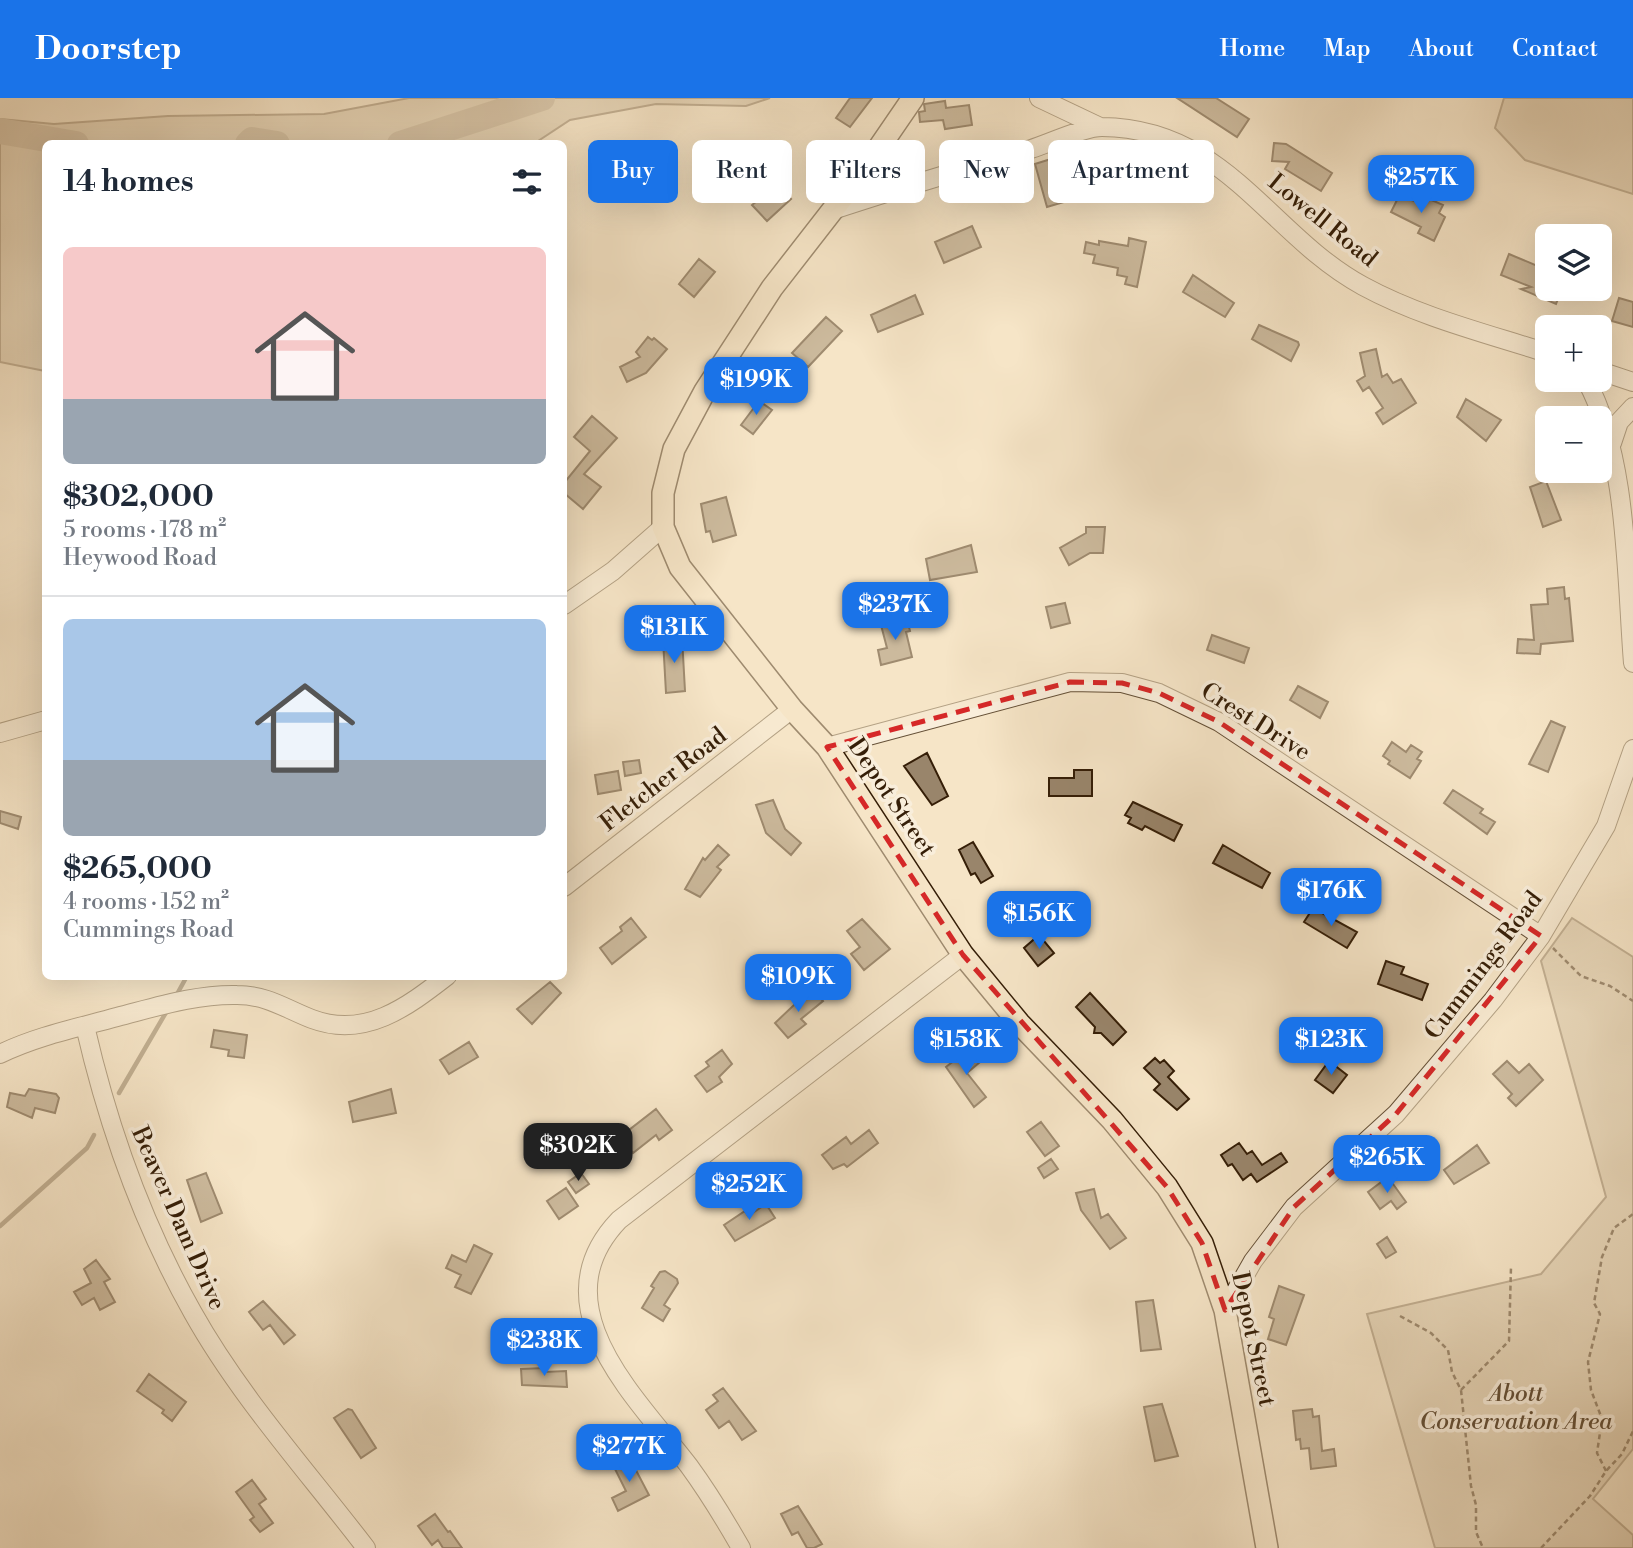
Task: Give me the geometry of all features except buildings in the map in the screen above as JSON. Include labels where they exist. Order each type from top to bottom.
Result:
[{"type":"main road","name":"Depot Street","points":[[912,98],[833,210],[772,288],[689,418],[674,449],[663,493],[663,527],[680,567],[792,709],[827,747],[963,955],[1019,1023],[1112,1120],[1167,1187],[1202,1243],[1226,1310],[1267,1548]]},
{"type":"street","points":[[1039,98],[1100,127]]},
{"type":"street","name":"Lowell Road","points":[[833,210],[1100,127],[1163,137],[1201,154],[1258,198],[1322,257],[1360,285],[1406,308],[1535,349]]},
{"type":"street","points":[[1612,375],[1633,382]]},
{"type":"street","points":[[1633,407],[1619,422],[1612,443],[1633,663]]},
{"type":"street","points":[[567,603],[612,571],[663,527]]},
{"type":"street","name":"Crest Drive","points":[[827,747],[1070,682],[1122,684],[1146,690],[1189,706],[1219,722],[1541,936]]},
{"type":"street","name":"Fletcher Road","points":[[567,885],[792,709]]},
{"type":"street","points":[[0,733],[42,721]]},
{"type":"street","name":"Cummings Road","points":[[1226,1310],[1253,1262],[1294,1207],[1396,1114],[1493,1000],[1541,936],[1626,793],[1633,749]]},
{"type":"street","points":[[741,1548],[690,1468],[620,1379],[600,1343],[588,1298],[593,1258],[608,1232],[619,1220],[963,955]]},
{"type":"street","points":[[0,1054],[25,1042],[188,999],[236,995],[271,1000],[311,1019],[337,1026],[357,1026],[387,1018],[441,980]]},
{"type":"street","name":"Beaver Dam Drive","points":[[85,1026],[116,1139],[166,1260],[193,1313],[239,1382],[366,1548]]},
{"type":"path","points":[[1541,936],[1581,976],[1610,986],[1633,1001]]},
{"type":"path","points":[[1606,1471],[1597,1453],[1602,1419],[1591,1390],[1588,1362],[1600,1314],[1594,1303],[1602,1257],[1614,1228],[1633,1213]]},
{"type":"path","points":[[1461,1390],[1509,1341],[1512,1310],[1511,1267]]},
{"type":"path","points":[[1400,1316],[1431,1332],[1448,1350],[1452,1372],[1461,1390],[1471,1486],[1476,1505],[1476,1532],[1483,1548]]},
{"type":"path","points":[[1541,1548],[1590,1496],[1606,1471],[1622,1454],[1633,1431]]},
{"type":"highlighted area","points":[[1070,682],[1122,683],[1159,693],[1219,722],[1541,936],[1396,1114],[1294,1207],[1225,1310],[1202,1243],[1167,1187],[963,955],[827,747]]},
{"type":"green space","points":[[409,98],[770,98],[746,106],[656,104],[570,120],[540,140],[42,140],[42,370],[0,362],[0,119],[54,124],[168,116],[324,114]]},
{"type":"green space","points":[[1504,98],[1633,98],[1633,194],[1525,160],[1495,128]]},
{"type":"green space","name":"Abott Conservation Area","points":[[1572,918],[1633,957],[1633,1449],[1593,1499],[1633,1535],[1633,1548],[1435,1548],[1367,1314],[1541,1274],[1606,1197],[1541,961]]},
{"type":"waterway","points":[[412,140],[542,98]]},
{"type":"waterway","points":[[0,131],[53,140]]},
{"type":"waterway","points":[[176,996],[185,980]]},
{"type":"waterway","points":[[119,1093],[168,1009]]},
{"type":"waterway","points":[[0,1226],[87,1148],[94,1135]]}]
